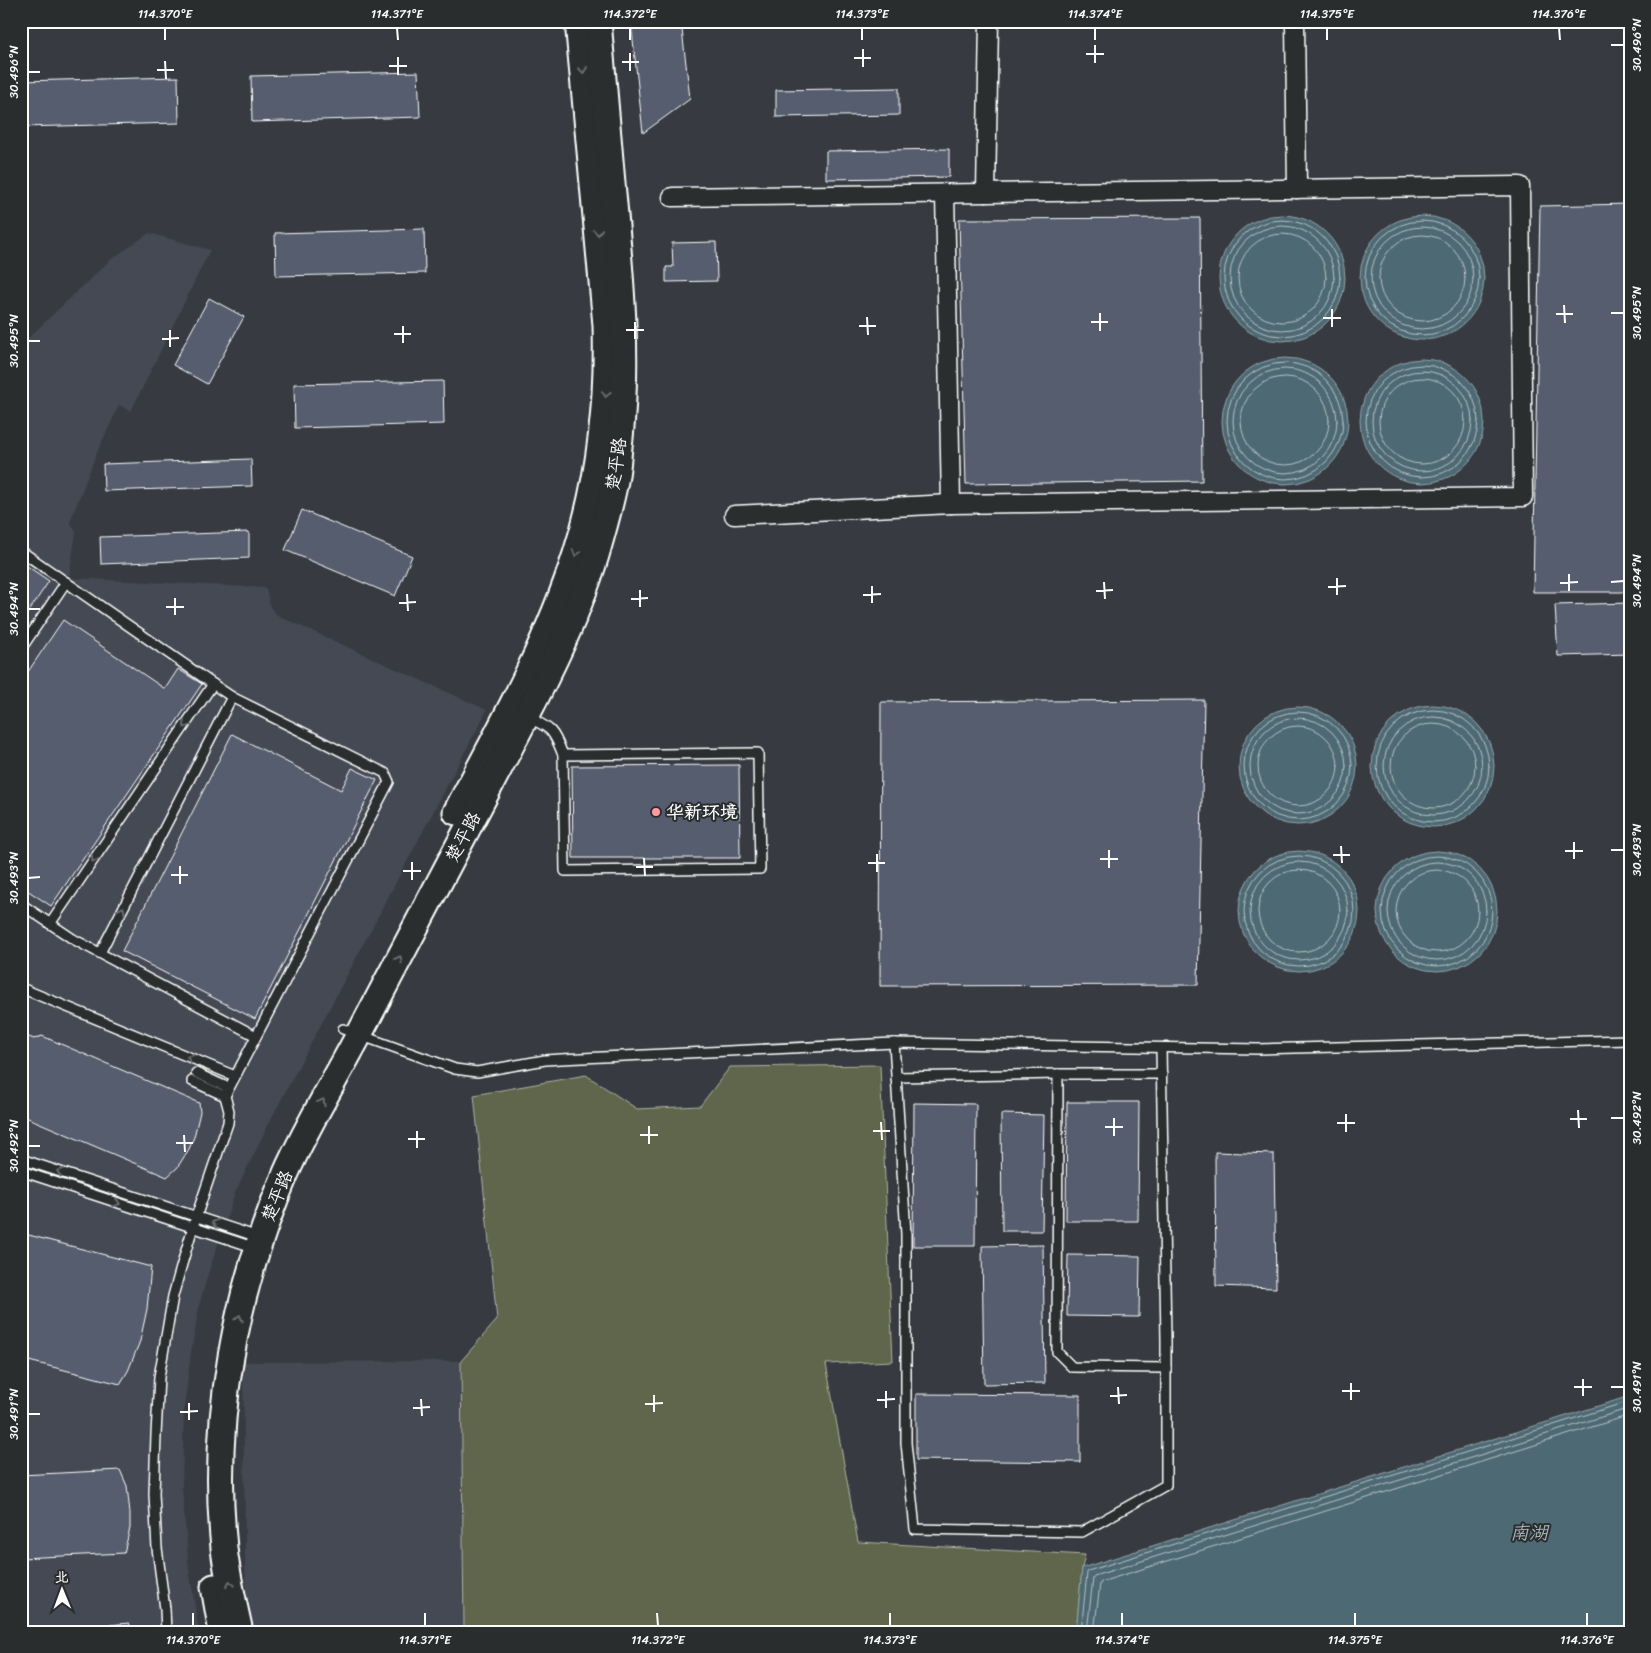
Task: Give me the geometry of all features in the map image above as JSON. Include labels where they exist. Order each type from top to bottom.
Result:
[{"type":"main road","name":"楚平路","points":[[351,1032],[535,658],[576,555],[588,510],[595,477],[604,408],[607,365],[603,288],[578,21]]},
{"type":"main road","name":"楚平路","points":[[222,1632],[212,1576],[206,1525],[207,1434],[218,1338],[224,1304],[251,1241],[271,1166],[351,1032],[526,717],[568,630],[595,558],[616,478],[624,399],[625,367],[620,255],[598,21]]},
{"type":"main road","name":"楚平路","points":[[240,1632],[224,1550],[222,1436],[227,1376],[248,1278],[251,1241]]},
{"type":"street","points":[[986,193],[989,21]]},
{"type":"street","points":[[1295,21],[1297,189]]},
{"type":"street","points":[[672,196],[1520,186],[1523,497],[951,504],[734,515]]},
{"type":"street","points":[[944,193],[951,504]]},
{"type":"lane","points":[[21,551],[232,697],[385,773],[389,782],[227,1092],[229,1111],[227,1128],[196,1217],[173,1296],[163,1351],[157,1405],[154,1465],[155,1520],[166,1632]]},
{"type":"lane","points":[[21,649],[66,582]]},
{"type":"lane","points":[[50,924],[213,684]]},
{"type":"lane","points":[[100,953],[232,697]]},
{"type":"lane","points":[[526,717],[545,724],[551,730],[563,755],[564,871],[760,869],[758,753],[563,755]]},
{"type":"lane","points":[[21,904],[73,939],[256,1036]]},
{"type":"lane","points":[[21,988],[235,1076]]},
{"type":"lane","points":[[351,1032],[454,1069],[477,1072],[545,1060],[894,1043],[1258,1049],[1630,1040]]},
{"type":"lane","points":[[894,1043],[906,1234],[906,1443],[915,1529],[1082,1532],[1166,1485],[1161,1048]]},
{"type":"lane","points":[[1058,1074],[1057,1352],[1072,1367],[1166,1368]]},
{"type":"lane","points":[[896,1077],[1162,1074]]},
{"type":"lane","points":[[194,1077],[227,1092]]},
{"type":"lane","points":[[21,1159],[196,1217],[251,1241]]},
{"type":"lane","points":[[21,1171],[193,1227],[251,1241]]},
{"type":"shaded area","points":[[149,233],[210,250],[131,411],[119,405],[95,457],[70,522],[76,532],[69,578],[266,588],[270,607],[283,618],[487,710],[270,1121],[235,1193],[207,1277],[200,1302],[191,1352],[184,1410],[182,1488],[189,1569],[199,1632],[21,1632],[21,345],[109,261]]},
{"type":"shaded area","points":[[461,1361],[464,1628],[246,1632],[243,1362]]},
{"type":"green space","points":[[880,1065],[893,1361],[826,1364],[858,1542],[1085,1555],[1076,1632],[277,1632],[464,1628],[461,1361],[497,1320],[474,1095],[586,1075],[637,1109],[700,1106],[730,1067]]},
{"type":"water","points":[[1282,215],[1306,220],[1327,233],[1340,254],[1345,278],[1340,302],[1327,323],[1306,336],[1282,341],[1258,336],[1237,323],[1224,302],[1219,278],[1224,254],[1237,233],[1258,220]]},
{"type":"water","points":[[1422,216],[1446,221],[1466,234],[1479,254],[1484,278],[1479,302],[1466,322],[1446,335],[1422,340],[1398,335],[1378,322],[1365,302],[1360,278],[1365,254],[1378,234],[1398,221]]},
{"type":"water","points":[[1285,358],[1309,363],[1330,376],[1343,397],[1348,421],[1343,445],[1330,466],[1309,479],[1285,484],[1261,479],[1240,466],[1227,445],[1222,421],[1227,397],[1240,376],[1261,363]]},
{"type":"water","points":[[1422,359],[1446,364],[1465,378],[1479,397],[1484,421],[1479,445],[1465,464],[1446,478],[1422,483],[1398,478],[1379,464],[1365,445],[1360,421],[1365,397],[1379,378],[1398,364]]},
{"type":"water","points":[[1433,705],[1445,706],[1456,710],[1467,715],[1476,723],[1484,732],[1489,743],[1493,754],[1493,778],[1489,789],[1484,800],[1476,809],[1467,817],[1456,822],[1445,826],[1433,827],[1421,826],[1410,822],[1399,817],[1390,809],[1382,800],[1377,789],[1373,778],[1372,766],[1373,754],[1377,743],[1382,732],[1390,723],[1399,715],[1410,710],[1421,706]]},
{"type":"water","points":[[1298,707],[1321,712],[1340,724],[1352,743],[1357,766],[1352,789],[1340,808],[1321,820],[1298,825],[1275,820],[1256,808],[1244,789],[1239,766],[1244,743],[1256,724],[1275,712]]},
{"type":"water","points":[[1299,851],[1322,855],[1342,868],[1355,888],[1359,911],[1355,934],[1342,954],[1322,967],[1299,971],[1276,967],[1256,954],[1243,934],[1239,911],[1243,888],[1256,868],[1276,855]]},
{"type":"water","points":[[1437,851],[1460,855],[1479,869],[1493,888],[1497,911],[1493,934],[1479,953],[1460,967],[1437,971],[1414,967],[1395,953],[1381,934],[1377,911],[1381,888],[1395,869],[1414,855]]},
{"type":"water","name":"南湖","points":[[1630,1396],[1630,1632],[1076,1632],[1082,1568]]},
{"type":"building","points":[[631,21],[681,21],[690,99],[643,133]]},
{"type":"building","points":[[418,72],[420,117],[252,122],[251,76]]},
{"type":"building","points":[[178,77],[179,123],[21,127],[21,81]]},
{"type":"building","points":[[899,88],[899,115],[776,117],[776,90]]},
{"type":"building","points":[[949,149],[949,177],[826,179],[826,151]]},
{"type":"building","points":[[1630,204],[1630,592],[1533,592],[1540,206]]},
{"type":"building","points":[[1200,218],[1202,481],[966,484],[959,219]]},
{"type":"building","points":[[424,229],[425,273],[276,276],[275,233]]},
{"type":"building","points":[[716,242],[717,281],[666,282],[666,267],[673,267],[672,243]]},
{"type":"building","points":[[209,298],[244,317],[207,384],[173,365]]},
{"type":"building","points":[[443,381],[444,424],[295,428],[294,384]]},
{"type":"building","points":[[251,459],[252,486],[104,491],[103,464]]},
{"type":"building","points":[[302,510],[412,556],[395,596],[285,550]]},
{"type":"building","points":[[249,532],[249,558],[101,564],[100,537]]},
{"type":"building","points":[[27,566],[49,581],[21,623],[21,574]]},
{"type":"building","points":[[1630,603],[1630,654],[1558,656],[1555,605]]},
{"type":"building","points":[[63,620],[165,689],[178,669],[202,684],[51,906],[21,886],[21,682]]},
{"type":"building","points":[[1204,700],[1198,985],[880,986],[881,702]]},
{"type":"building","points":[[232,734],[341,790],[352,768],[377,780],[255,1019],[122,951]]},
{"type":"building","name":"华新环境","points":[[739,765],[740,858],[573,858],[572,766]]},
{"type":"building","points":[[21,1034],[34,1039],[42,1036],[199,1103],[200,1112],[194,1137],[177,1168],[167,1177],[21,1115]]},
{"type":"building","points":[[1067,1102],[1139,1102],[1138,1221],[1066,1221]]},
{"type":"building","points":[[914,1103],[976,1104],[975,1246],[913,1246]]},
{"type":"building","points":[[1001,1114],[1044,1115],[1042,1231],[1002,1231]]},
{"type":"building","points":[[1215,1152],[1274,1154],[1276,1288],[1216,1286]]},
{"type":"building","points":[[21,1233],[151,1267],[147,1309],[140,1341],[128,1371],[120,1384],[21,1359]]},
{"type":"building","points":[[1043,1245],[1045,1383],[984,1384],[982,1246]]},
{"type":"building","points":[[1068,1255],[1140,1256],[1139,1317],[1067,1316]]},
{"type":"building","points":[[916,1394],[1080,1395],[1080,1462],[916,1460]]},
{"type":"building","points":[[120,1470],[127,1486],[130,1513],[130,1528],[124,1553],[21,1558],[21,1475]]},
{"type":"building","points":[[129,1623],[133,1632],[40,1632]]},
{"type":"place","name":"华新环境","points":[[656,812]]}]
